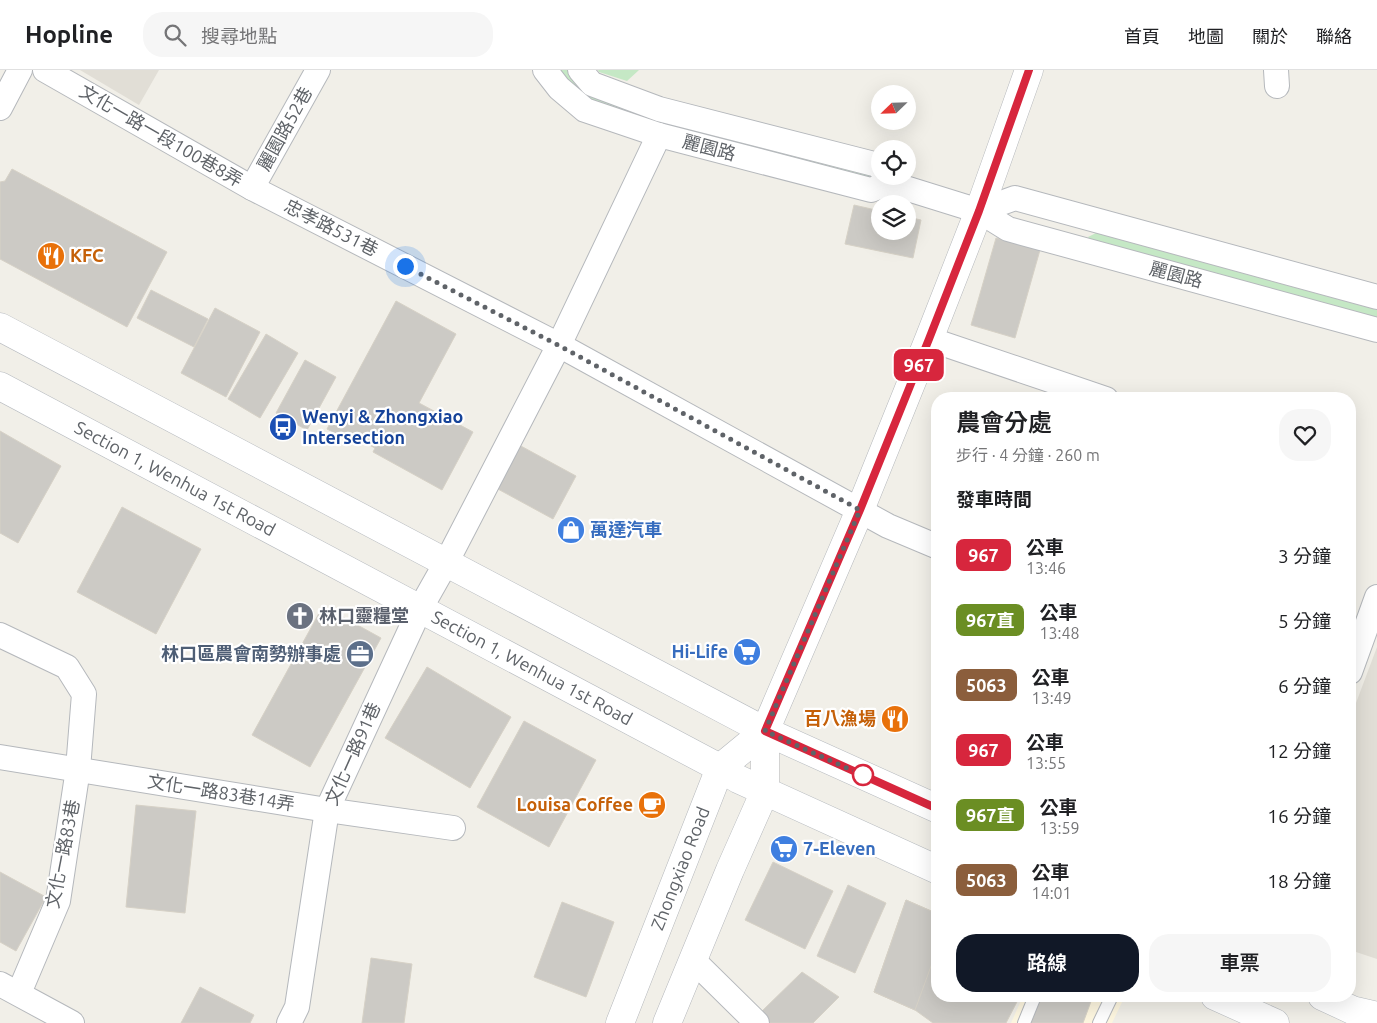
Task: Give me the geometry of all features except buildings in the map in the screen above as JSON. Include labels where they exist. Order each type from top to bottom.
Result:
[{"type":"main road","name":"Zhongxiao Road","points":[[667,1023],[730,870],[765,791],[765,731],[860,510],[929,339],[979,211],[1029,70]]},
{"type":"main road","points":[[0,327],[765,731],[931,805]]},
{"type":"main road","name":"Section 1, Wenhua 1st Road","points":[[0,386],[738,779],[931,867]]},
{"type":"main road","name":"Zhongxiao Road","points":[[620,1023],[720,768],[765,731]]},
{"type":"main road","points":[[1227,1002],[1265,1021]]},
{"type":"main road","points":[[1335,1002],[1352,1010],[1377,1016]]},
{"type":"street","points":[[0,108],[20,70]]},
{"type":"street","name":"文化一路一段100巷8弄","points":[[45,70],[252,188]]},
{"type":"street","name":"麗園路52巷","points":[[252,188],[318,70]]},
{"type":"street","name":"麗園路","points":[[545,70],[559,88],[585,110],[659,135],[871,190],[876,185]]},
{"type":"street","name":"麗園路","points":[[580,70],[592,84],[659,109],[871,163]]},
{"type":"street","name":"文化一路91巷","points":[[293,1015],[327,810],[420,609],[446,563],[558,345],[659,135]]},
{"type":"street","name":"麗園路","points":[[909,185],[979,211],[1008,229],[1377,330]]},
{"type":"street","name":"忠孝路531巷","points":[[252,188],[558,345],[888,526],[931,544]]},
{"type":"street","name":"麗園路","points":[[979,211],[1015,198],[1377,297]]},
{"type":"street","points":[[929,339],[1085,392]]},
{"type":"street","points":[[1356,655],[1377,597]]},
{"type":"street","points":[[0,634],[67,667],[84,694],[78,769]]},
{"type":"street","name":"文化一路83巷14弄","points":[[0,757],[327,810],[453,828]]},
{"type":"street","name":"文化一路83巷","points":[[10,988],[58,901],[78,769]]},
{"type":"street","points":[[693,960],[757,1023]]},
{"type":"street","points":[[10,988],[72,1023]]},
{"type":"lane","points":[[1024,1023],[1033,1002]]},
{"type":"lane","points":[[1099,1023],[1109,1002]]},
{"type":"shaded area","points":[[80,70],[159,70],[139,105]]},
{"type":"shaded area","points":[[1377,647],[1377,959],[1356,952],[1356,703]]},
{"type":"shaded area","points":[[1020,1002],[1122,1002],[1112,1023],[1011,1023]]},
{"type":"green space","points":[[554,70],[570,70],[642,112],[645,119],[586,100]]},
{"type":"green space","points":[[598,70],[639,70],[627,81],[599,72]]},
{"type":"green space","points":[[679,125],[870,175],[871,179],[683,132]]},
{"type":"green space","points":[[1096,233],[1377,310],[1377,319],[1093,243],[1088,237]]},
{"type":"bus line","name":"967","points":[[931,806],[765,731],[860,510],[929,339],[979,211],[1029,70]]},
{"type":"place","name":"KFC","points":[[51,256]]},
{"type":"place","name":"Wenyi & Zhongxiao Intersection","points":[[283,427]]},
{"type":"place","name":"萬達汽車","points":[[571,530]]},
{"type":"place","name":"林口靈糧堂","points":[[300,616]]},
{"type":"place","name":"Hi-Life","points":[[747,652]]},
{"type":"place","name":"林口區農會南勢辦事處","points":[[360,654]]},
{"type":"place","name":"百八漁場","points":[[895,719]]},
{"type":"place","name":"Louisa Coffee","points":[[652,805]]},
{"type":"place","name":"7-Eleven","points":[[784,849]]},
{"type":"route","points":[[405,266],[558,345],[860,510],[765,731],[869,778],[863,775]]}]
